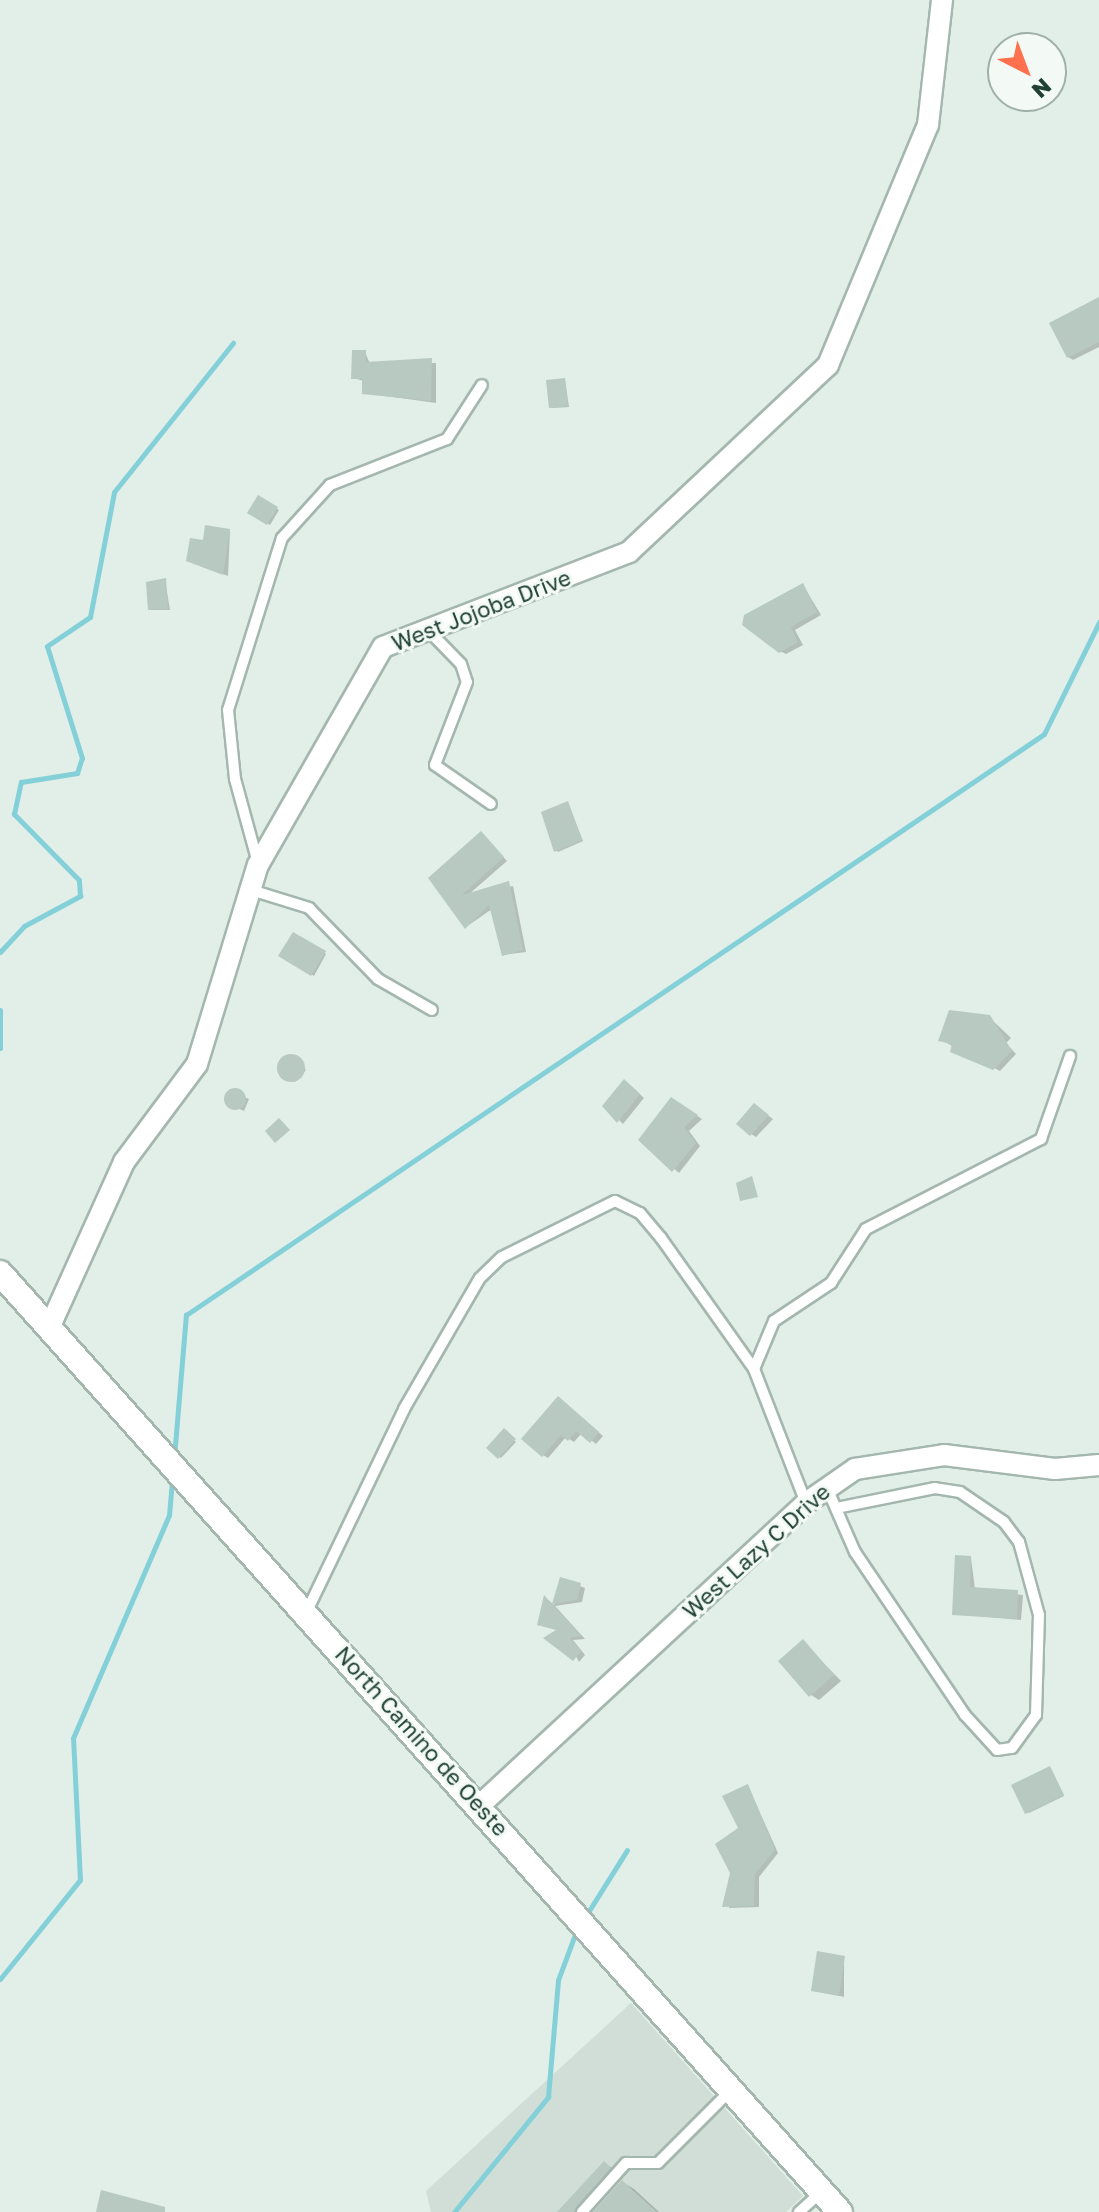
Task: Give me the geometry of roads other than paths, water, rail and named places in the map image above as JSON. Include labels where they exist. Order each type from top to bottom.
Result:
[{"type":"street","name":"West Jojoba Drive","points":[[50,1326],[124,1162],[197,1064],[258,865],[383,647],[629,552],[828,365],[928,125],[942,0]]},
{"type":"street","name":"North Camino de Oeste","points":[[0,1273],[307,1611],[729,2092],[839,2212]]},
{"type":"street","name":"West Lazy C Drive","points":[[480,1805],[806,1503],[826,1486],[855,1469],[919,1457],[1099,1465]]},
{"type":"lane","points":[[258,865],[235,779],[228,710],[282,538],[330,485],[447,439],[482,385]]},
{"type":"lane","points":[[428,630],[461,664],[467,682],[435,765],[491,804]]},
{"type":"lane","points":[[251,890],[309,908],[378,979],[432,1010]]},
{"type":"lane","points":[[754,1369],[774,1321],[831,1283],[866,1229],[1041,1139],[1070,1056]]},
{"type":"lane","points":[[307,1611],[404,1409],[480,1278],[502,1257],[615,1201],[640,1213],[661,1238],[754,1369],[806,1503]]},
{"type":"lane","points":[[826,1486],[855,1552],[981,1738],[997,1750],[1012,1748],[1036,1715],[1039,1615],[1019,1542],[1004,1522],[960,1492],[935,1488],[837,1508]]},
{"type":"lane","points":[[582,2212],[626,2163],[658,2163],[729,2092]]},
{"type":"lane","points":[[799,2212],[821,2192]]},
{"type":"waterway","points":[[0,952],[24,926],[80,896],[79,880],[14,814],[21,782],[77,773],[82,758],[47,646],[90,617],[114,492],[233,343]]},
{"type":"waterway","points":[[174,1457],[186,1315],[1044,734],[1099,622]]},
{"type":"waterway","points":[[0,1010],[0,1048]]},
{"type":"waterway","points":[[0,1979],[80,1880],[73,1738],[169,1515],[172,1479]]},
{"type":"waterway","points":[[585,1917],[627,1850]]},
{"type":"waterway","points":[[454,2212],[548,2097],[558,1980],[577,1929]]}]
